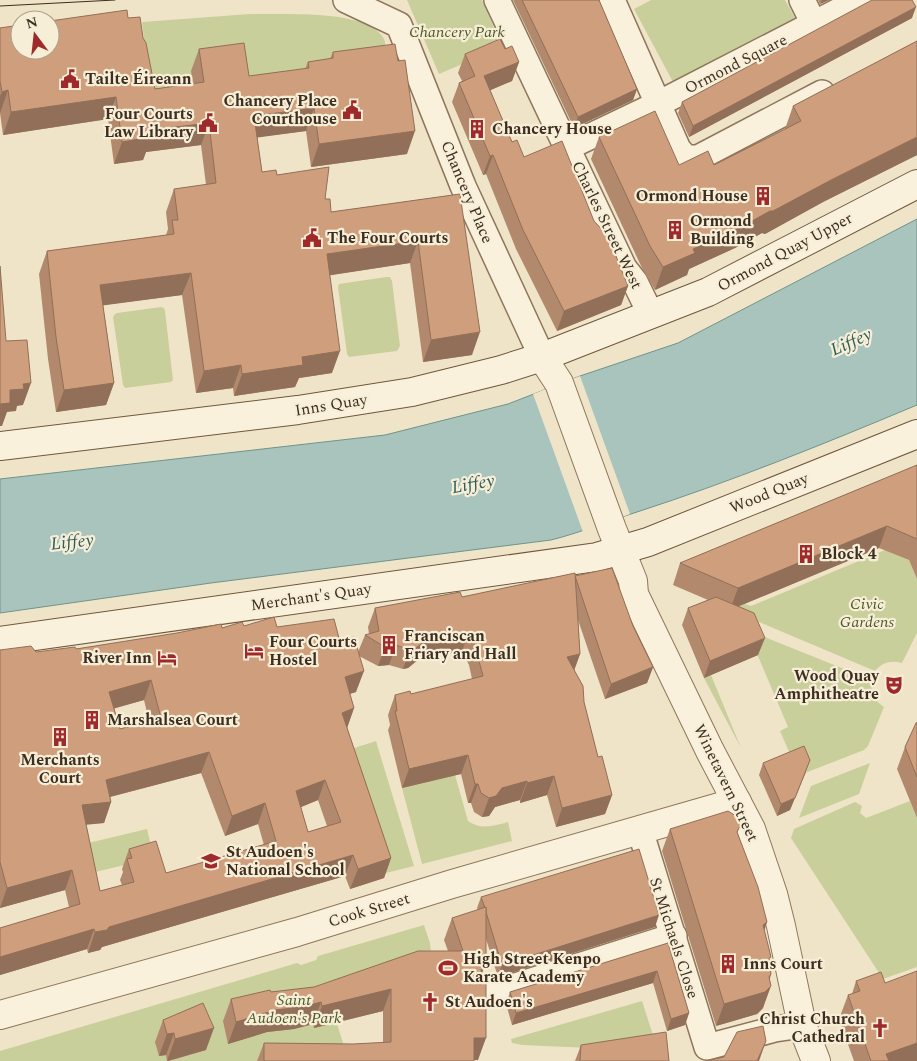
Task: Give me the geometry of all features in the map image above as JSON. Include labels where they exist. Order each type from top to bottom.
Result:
[{"type":"main road","name":"Ormond Quay Upper","points":[[651,315],[708,292],[917,184]]},
{"type":"main road","name":"Inns Quay","points":[[0,446],[298,410],[412,392],[500,370],[542,357],[651,315]]},
{"type":"main road","name":"Winetavern Street","points":[[542,357],[559,383],[632,581],[638,604],[710,751],[751,829],[773,894],[802,1025],[816,1061]]},
{"type":"main road","name":"Wood Quay","points":[[616,540],[648,542],[917,434]]},
{"type":"main road","name":"Merchant's Quay","points":[[0,641],[597,557],[616,540]]},
{"type":"main road","name":"Cook Street","points":[[0,1015],[297,932],[452,884],[737,802]]},
{"type":"street","points":[[346,0],[399,25]]},
{"type":"street","name":"Chancery Place","points":[[391,0],[399,25],[463,186],[542,357]]},
{"type":"street","name":"Charles Street West","points":[[497,0],[624,268],[635,282],[651,315]]},
{"type":"street","points":[[802,0],[814,24]]},
{"type":"street","name":"Ormond Square","points":[[568,147],[658,104],[860,0]]},
{"type":"street","points":[[616,1],[678,149],[686,158],[698,158],[840,84]]},
{"type":"street","name":"St Michaels Close","points":[[640,830],[707,1047],[775,1029],[802,1025]]},
{"type":"street","points":[[487,995],[674,936]]},
{"type":"green space","name":"Chancery Park","points":[[407,0],[482,0],[502,47],[439,74]]},
{"type":"green space","points":[[651,0],[785,0],[795,18],[673,82],[634,9]]},
{"type":"green space","points":[[250,14],[323,15],[361,22],[375,29],[384,39],[387,66],[196,105],[152,111],[142,22]]},
{"type":"green space","points":[[390,277],[392,281],[400,346],[397,351],[349,357],[347,354],[339,284]]},
{"type":"green space","points":[[161,307],[165,311],[173,380],[171,382],[125,388],[113,317],[117,313]]},
{"type":"green space","name":"Civic Gardens","points":[[885,550],[909,560],[917,579],[917,633],[902,663],[887,662],[875,671],[731,610],[745,604],[751,606]]},
{"type":"green space","name":"Civic Gardens","points":[[747,630],[869,679],[874,697],[884,707],[868,746],[864,750],[805,773],[793,761],[780,731],[788,727]]},
{"type":"green space","points":[[711,675],[741,748],[704,678]]},
{"type":"green space","points":[[376,741],[414,866],[386,873],[345,751]]},
{"type":"green space","points":[[870,763],[859,794],[799,818],[811,786]]},
{"type":"green space","points":[[455,775],[468,821],[478,826],[492,826],[508,822],[512,841],[422,864],[402,788]]},
{"type":"green space","points":[[910,801],[917,818],[917,967],[883,979],[791,838],[794,829],[855,802],[862,806],[860,813],[866,818]]},
{"type":"green space","points":[[147,829],[154,858],[91,873],[84,844]]},
{"type":"green space","name":"Saint Audoen's Park","points":[[424,925],[430,943],[433,973],[336,1021],[346,1052],[271,1061],[0,1061],[0,1051],[297,963],[301,965],[316,960],[318,956]]},
{"type":"green space","points":[[642,1001],[653,1035],[590,1048],[512,1043],[511,1039]]},
{"type":"water","name":"Liffey","points":[[917,219],[917,405],[741,475],[670,501],[551,540],[211,583],[0,613],[0,479],[385,435],[508,404],[580,376],[678,343]]},
{"type":"pier","points":[[580,376],[630,514],[583,532],[533,394]]},
{"type":"building","points":[[522,0],[599,0],[637,89],[578,117]]},
{"type":"building","points":[[872,0],[912,0],[916,7],[693,126],[682,102]]},
{"type":"building","points":[[127,10],[128,18],[140,17],[155,89],[204,82],[199,49],[244,43],[249,76],[309,68],[308,62],[333,58],[333,52],[395,44],[398,61],[405,60],[415,131],[319,144],[314,108],[254,116],[262,172],[276,170],[277,175],[329,167],[325,199],[330,199],[331,212],[460,194],[480,332],[431,340],[418,241],[327,254],[340,351],[302,357],[303,365],[242,374],[241,365],[204,371],[191,273],[100,285],[114,383],[64,390],[56,337],[47,251],[174,234],[172,220],[178,220],[174,189],[216,183],[209,123],[150,130],[151,137],[122,142],[116,97],[11,112],[8,90],[2,92],[0,81],[0,28],[10,26],[10,60],[60,60],[60,20]]},
{"type":"building","points":[[500,39],[505,49],[512,46],[519,62],[484,76],[512,142],[517,140],[524,157],[562,141],[594,221],[608,236],[628,286],[564,311],[523,230],[493,155],[490,156],[459,83],[475,76],[465,54]]},
{"type":"building","points":[[917,41],[917,137],[743,226],[693,249],[695,253],[663,267],[650,246],[599,137],[655,111],[679,165],[708,151],[714,165],[801,121],[793,106]]},
{"type":"building","points":[[0,266],[6,341],[27,340],[31,383],[23,384],[24,389],[10,390],[10,403],[0,404]]},
{"type":"building","points":[[917,465],[917,539],[887,526],[738,588],[680,563]]},
{"type":"building","points":[[612,568],[633,626],[653,667],[611,684],[575,576]]},
{"type":"building","points":[[575,573],[580,654],[567,657],[583,686],[584,702],[598,757],[602,756],[612,795],[562,808],[554,776],[502,788],[496,796],[489,798],[481,793],[478,784],[475,784],[468,755],[409,769],[395,711],[397,711],[395,695],[410,691],[411,694],[483,676],[469,632],[426,640],[415,649],[410,650],[396,645],[385,647],[365,635],[379,631],[375,608],[460,592],[462,597]]},
{"type":"building","points":[[716,597],[754,613],[765,638],[710,661],[688,608]]},
{"type":"building","points":[[274,617],[277,627],[334,619],[340,642],[354,637],[364,671],[345,677],[354,708],[342,713],[391,858],[358,869],[353,855],[109,927],[107,930],[95,932],[94,929],[0,957],[0,928],[80,904],[72,870],[7,888],[0,862],[0,650],[31,646],[36,652],[75,647],[76,649],[221,624],[222,628],[242,622],[244,626]],"holes":[[[151,680],[161,718],[120,729],[109,692]],[[209,752],[232,816],[265,803],[276,841],[166,873],[156,841],[129,849],[132,858],[127,859],[134,882],[100,891],[82,805],[111,802],[106,780]],[[325,780],[341,822],[308,832],[296,791]]]},
{"type":"building","points":[[917,722],[917,777],[905,747]]},
{"type":"building","points":[[804,746],[810,760],[795,798],[781,804],[763,763]]},
{"type":"building","points":[[728,811],[736,816],[740,826],[737,832],[758,887],[767,922],[763,925],[771,957],[769,958],[771,974],[769,977],[771,986],[765,992],[724,1004],[670,829]]},
{"type":"building","points":[[639,849],[659,915],[502,965],[486,907],[481,897]]},
{"type":"building","points":[[486,907],[486,962],[481,970],[482,978],[486,984],[486,1038],[474,1038],[474,1061],[264,1061],[264,1043],[353,1044],[391,1042],[391,989],[322,1006],[321,1002],[302,1007],[275,1010],[236,1022],[231,999],[270,990],[271,992],[314,987],[418,951],[463,951],[452,918]]},
{"type":"building","points":[[668,943],[689,1013],[671,1019],[657,971],[516,1013],[510,992]]},
{"type":"building","name":"Christ Church Cathedral","points":[[917,971],[917,1043],[886,1054],[889,1061],[871,1061],[848,995],[860,991],[856,981],[881,972],[885,983]]},
{"type":"building","points":[[203,1003],[214,1028],[175,1039],[174,1033],[167,1034],[163,1020]]},
{"type":"building","points":[[763,1026],[766,1041],[757,1061],[706,1061],[724,1057],[737,1032]]},
{"type":"building","points":[[666,1032],[669,1061],[580,1061],[581,1045]]},
{"type":"tram line","points":[[0,6],[115,0]]},
{"type":"place","name":"Tailte Éireann","points":[[70,79]]},
{"type":"place","name":"Chancery Place Courthouse","points":[[352,110]]},
{"type":"place","name":"Four Courts Law Library","points":[[208,123]]},
{"type":"place","name":"Chancery House","points":[[477,129]]},
{"type":"place","name":"Ormond House","points":[[763,196]]},
{"type":"place","name":"Ormond Building","points":[[675,230]]},
{"type":"place","name":"The Four Courts","points":[[312,238]]},
{"type":"place","name":"Block 4","points":[[806,554]]},
{"type":"place","name":"Franciscan Friary and Hall","points":[[389,645]]},
{"type":"place","name":"Four Courts Hostel","points":[[254,651]]},
{"type":"place","name":"River Inn","points":[[167,658]]},
{"type":"place","name":"Wood Quay Amphitheatre","points":[[894,685]]},
{"type":"place","name":"Marshalsea Court","points":[[92,720]]},
{"type":"place","name":"Merchants Court","points":[[60,737]]},
{"type":"place","name":"St Audoen's National School","points":[[211,861]]},
{"type":"place","name":"Inns Court","points":[[728,964]]},
{"type":"place","name":"High Street Kenpo Karate Academy","points":[[448,968]]},
{"type":"place","name":"St Audoen's","points":[[430,1002]]},
{"type":"place","name":"Christ Church Cathedral","points":[[880,1028]]}]
